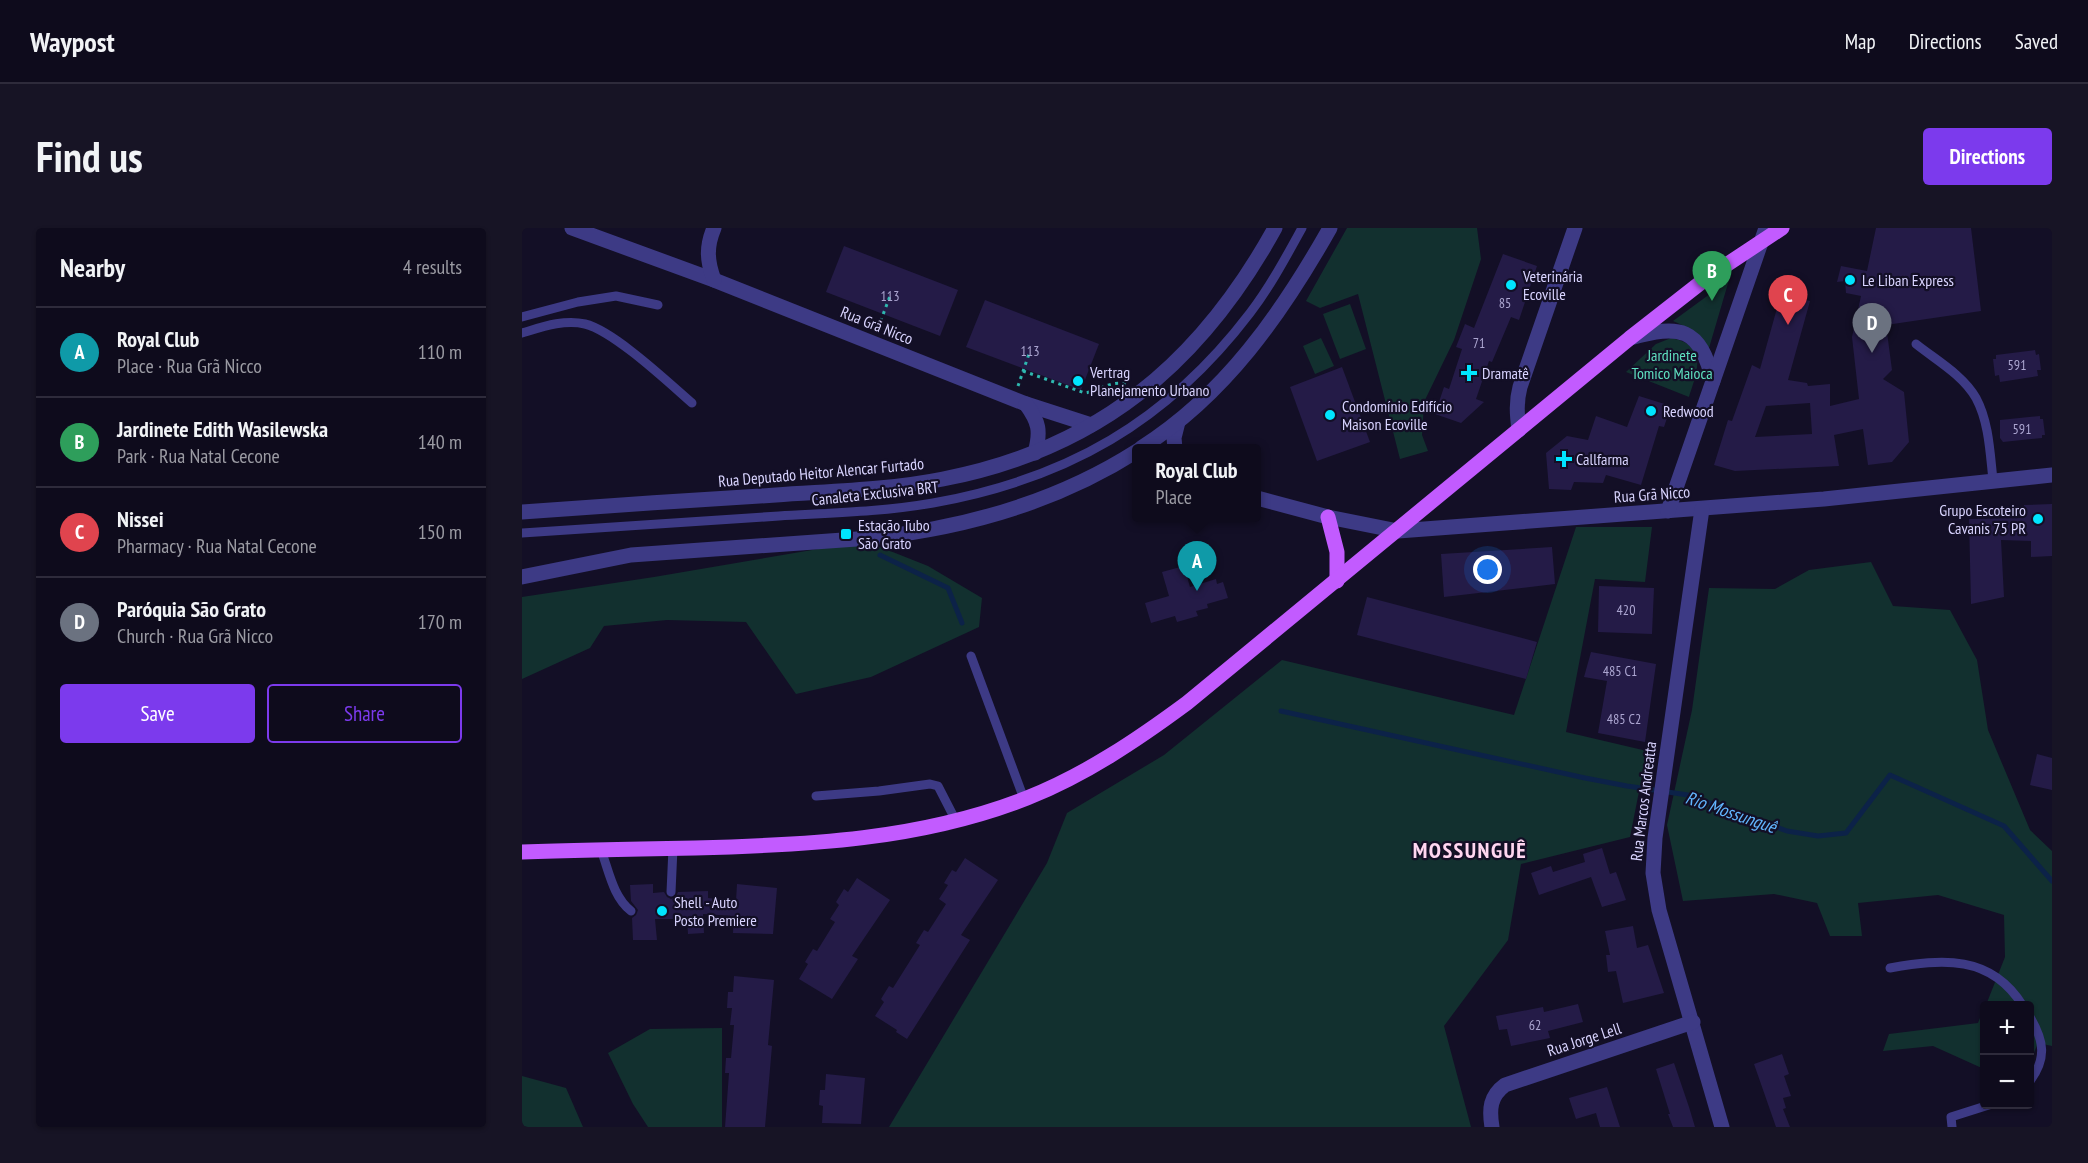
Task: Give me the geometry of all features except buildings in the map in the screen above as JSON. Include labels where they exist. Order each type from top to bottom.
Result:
[{"type":"main road","points":[[522,852],[768,846],[889,835],[956,821],[1024,798],[1087,768],[1160,723],[1337,581],[1630,338],[1764,235],[1782,228]]},
{"type":"main road","points":[[1328,517],[1337,552],[1337,581]]},
{"type":"street","name":"Rua Grã Nicco","points":[[572,228],[714,280],[1026,404],[1091,425]]},
{"type":"street","points":[[714,228],[707,254],[714,280]]},
{"type":"street","name":"Rua Deputado Heitor Alencar Furtado","points":[[524,509],[892,487],[971,473],[1035,453],[1091,425],[1139,394],[1164,374],[1204,333],[1243,281],[1275,228]]},
{"type":"street","points":[[1147,444],[1178,422],[1238,364],[1265,332],[1304,273],[1330,228]]},
{"type":"street","points":[[1519,430],[1516,399],[1575,228]]},
{"type":"street","points":[[1668,511],[1764,235]]},
{"type":"street","points":[[1630,338],[1664,331],[1688,334],[1703,350],[1713,381]]},
{"type":"street","points":[[1026,404],[1035,416],[1039,427],[1035,453]]},
{"type":"street","points":[[1175,444],[1178,422]]},
{"type":"street","points":[[522,577],[631,555],[871,538],[908,534],[959,524],[1044,498],[1078,484],[1132,456]]},
{"type":"street","name":"Rua Grã Nicco","points":[[1261,499],[1328,517],[1398,531],[1702,509],[2052,476]]},
{"type":"street","name":"Rua Marcos Andreatta","points":[[1702,509],[1653,856],[1655,890],[1722,1127]]},
{"type":"street","name":"Rua Jorge Lell","points":[[1492,1127],[1490,1107],[1492,1099],[1498,1090],[1515,1080],[1693,1022]]},
{"type":"lane","name":"Canaleta Exclusiva BRT","points":[[522,533],[905,508],[985,492],[1028,479],[1079,458],[1119,436],[1178,393],[1219,351],[1251,312],[1302,228]]},
{"type":"lane","points":[[522,317],[578,302],[616,296],[658,305]]},
{"type":"lane","points":[[522,333],[555,324],[585,324],[602,331],[630,351],[693,403]]},
{"type":"lane","points":[[1916,344],[1958,377],[1975,396],[1984,417],[1993,480]]},
{"type":"lane","points":[[971,656],[1024,798]]},
{"type":"lane","points":[[816,796],[930,784],[938,786],[942,791],[956,821]]},
{"type":"lane","points":[[671,892],[673,848]]},
{"type":"lane","points":[[601,850],[618,896],[631,911]]},
{"type":"lane","points":[[1890,968],[1929,961],[1956,962],[1974,966],[2007,984],[2020,1001]]},
{"type":"lane","points":[[2034,1024],[2043,1050],[2034,1075]]},
{"type":"lane","points":[[1952,1127],[1951,1117],[1980,1108]]},
{"type":"path","points":[[873,342],[890,296]]},
{"type":"path","points":[[1019,383],[1030,351]]},
{"type":"path","points":[[1023,371],[1078,392],[1093,392],[1117,382],[1125,383],[1139,394]]},
{"type":"green space","points":[[1347,228],[1477,228],[1481,259],[1454,340],[1424,402],[1422,435],[1428,451],[1400,459],[1358,294],[1320,308],[1306,301]]},
{"type":"green space","points":[[1729,280],[1709,348],[1693,332],[1673,321]]},
{"type":"green space","points":[[1350,304],[1366,349],[1340,359],[1323,314]]},
{"type":"green space","points":[[1321,338],[1334,366],[1315,374],[1303,346]]},
{"type":"green space","name":"Jardinete Tomico Maioca","points":[[1671,338],[1691,346],[1695,353],[1697,368],[1689,397],[1626,372],[1656,344]]},
{"type":"green space","points":[[1576,527],[1652,527],[1645,582],[1595,579],[1566,732],[1647,751],[1630,837],[1521,864],[1508,940],[1444,1026],[1471,1127],[889,1127],[1047,863],[1067,813],[1164,755],[1282,660],[1514,715]]},
{"type":"green space","points":[[865,541],[928,566],[982,598],[979,627],[871,677],[796,694],[746,622],[667,620],[604,626],[590,648],[522,679],[522,597]]},
{"type":"green space","points":[[1871,562],[1893,606],[1950,610],[1977,660],[1988,730],[2030,830],[2052,851],[2052,1046],[2038,1043],[2034,1052],[2034,1001],[1988,1001],[2005,957],[2004,915],[1938,895],[1858,903],[1862,936],[1830,936],[1817,903],[1774,894],[1683,901],[1667,825],[1692,710],[1709,588],[1775,589],[1809,570]]},
{"type":"green space","points":[[1980,1018],[1980,1067],[1933,1046],[1883,1051],[1889,1034],[1978,1023]]},
{"type":"green space","points":[[722,1028],[722,1127],[648,1127],[633,1104],[608,1053],[650,1029]]},
{"type":"green space","points":[[522,1076],[566,1088],[583,1127],[522,1127]]},
{"type":"waterway","name":"Rio Mossunguê","points":[[880,555],[948,588],[962,623]]},
{"type":"waterway","name":"Rio Mossunguê","points":[[1281,711],[1585,778],[1688,795],[1787,831],[1818,836],[1846,833],[1890,775],[2004,826],[2052,881]]},
{"type":"place","name":"Le Liban Express","points":[[1850,280]]},
{"type":"place","name":"Veterinária Ecoville","points":[[1511,285]]},
{"type":"place","name":"Jardinete Edith Wasilewska","points":[[1712,301]]},
{"type":"place","name":"Nissei","points":[[1788,325]]},
{"type":"place","name":"Paróquia São Grato","points":[[1872,353]]},
{"type":"place","name":"Dramatê","points":[[1469,373]]},
{"type":"place","name":"Vertrag Planejamento Urbano","points":[[1078,381]]},
{"type":"place","name":"Redwood","points":[[1651,411]]},
{"type":"place","name":"Condomínio Edifício Maison Ecoville","points":[[1330,415]]},
{"type":"place","name":"Callfarma","points":[[1564,459]]},
{"type":"place","name":"Grupo Escoteiro Cavanis 75 PR","points":[[2038,519]]},
{"type":"place","name":"Estação Tubo São Grato","points":[[846,534]]},
{"type":"place","name":"Royal Club","points":[[1197,591]]},
{"type":"place","name":"Shell - Auto Posto Premiere","points":[[662,911]]},
{"type":"district","name":"MOSSUNGUÊ","points":[[1470,850]]}]
